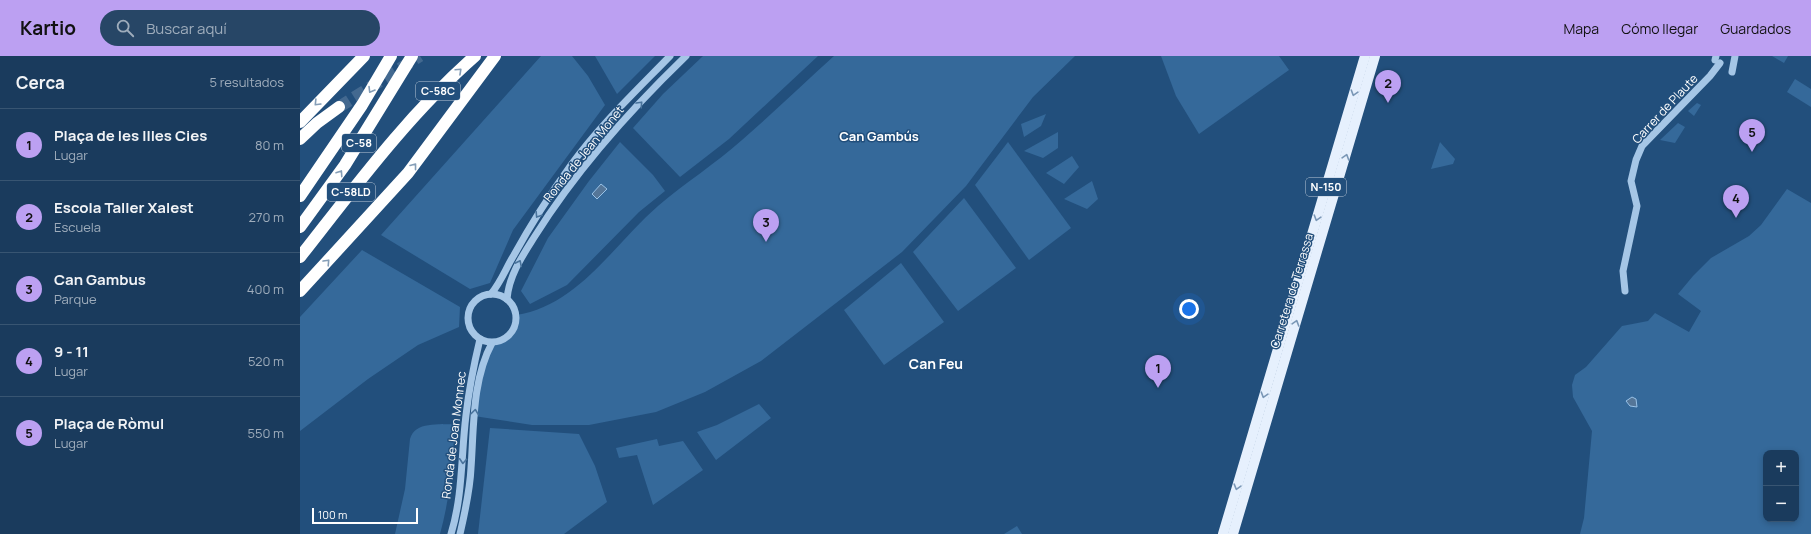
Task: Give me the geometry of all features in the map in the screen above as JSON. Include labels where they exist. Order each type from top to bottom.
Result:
[{"type":"highway","points":[[300,122],[364,56]]},
{"type":"highway","name":"C-58","points":[[300,196],[362,105],[391,56]]},
{"type":"highway","name":"C-58","points":[[300,227],[345,165],[412,56]]},
{"type":"highway","name":"C-58C","points":[[402,129],[437,92],[475,56]]},
{"type":"highway","points":[[300,291],[408,173],[495,56]]},
{"type":"highway","points":[[300,139],[339,107]]},
{"type":"highway","name":"C-58LD","points":[[300,257],[402,129]]},
{"type":"main road","name":"Carretera de Terrassa","points":[[1223,534],[1365,56]]},
{"type":"main road","name":"Carretera de Terrassa","points":[[1233,534],[1375,56]]},
{"type":"street","name":"Ronda de Jean Monet","points":[[491,294],[500,282],[513,255],[572,164],[606,123],[670,56]]},
{"type":"street","name":"Ronda de Jean Monet","points":[[507,299],[508,286],[521,259],[553,207],[610,135],[686,56]]},
{"type":"street","points":[[1732,72],[1735,56]]},
{"type":"street","name":"Carrer de Plaute","points":[[1625,291],[1623,271],[1637,206],[1632,180],[1636,160],[1642,146],[1710,76],[1717,60]]},
{"type":"street","points":[[491,294],[507,299],[513,306],[516,315],[516,324],[507,338],[492,343],[480,339],[470,326],[469,312],[477,300],[491,294]]},
{"type":"street","name":"Ronda de Joan Monnec","points":[[451,534],[463,467],[470,381],[480,339]]},
{"type":"street","name":"Ronda de Joan Monnec","points":[[460,534],[468,498],[474,416],[479,382],[486,355],[492,343]]},
{"type":"shaded area","points":[[541,56],[572,56],[588,76],[605,105],[513,230],[490,283],[470,289],[381,235]]},
{"type":"shaded area","points":[[595,56],[655,56],[617,94]]},
{"type":"shaded area","points":[[703,56],[818,56],[729,139],[680,177],[633,128],[663,94]]},
{"type":"shaded area","points":[[834,56],[1075,56],[1033,97],[966,186],[902,252],[761,361],[705,392],[656,412],[589,425],[532,425],[474,416],[479,383],[492,343],[502,340],[510,334],[514,326],[516,315],[538,309],[558,300],[577,287],[658,206],[732,149]]},
{"type":"shaded area","points":[[1161,56],[1279,56],[1289,70],[1199,134],[1176,96]]},
{"type":"shaded area","points":[[1772,56],[1788,56],[1784,63]]},
{"type":"shaded area","points":[[1795,79],[1811,89],[1811,107],[1787,92]]},
{"type":"shaded area","points":[[1697,103],[1701,105],[1694,116],[1688,111]]},
{"type":"shaded area","points":[[1046,114],[1041,126],[1024,137],[1021,124]]},
{"type":"shaded area","points":[[1678,123],[1685,127],[1675,143],[1660,140]]},
{"type":"shaded area","points":[[1058,132],[1058,148],[1043,158],[1024,151]]},
{"type":"shaded area","points":[[620,142],[653,175],[665,191],[639,212],[567,285],[530,304],[521,291],[548,238],[589,181]]},
{"type":"shaded area","points":[[1008,142],[1071,228],[1029,260],[975,185]]},
{"type":"shaded area","points":[[1440,142],[1455,159],[1453,164],[1431,169]]},
{"type":"shaded area","points":[[1072,156],[1079,167],[1064,184],[1046,173]]},
{"type":"shaded area","points":[[1092,181],[1098,199],[1087,209],[1064,199]]},
{"type":"shaded area","points":[[601,184],[607,189],[597,199],[592,194]]},
{"type":"shaded area","points":[[1787,189],[1811,203],[1811,534],[1580,534],[1584,518],[1592,431],[1573,397],[1572,385],[1575,375],[1586,367],[1622,326],[1648,321],[1655,313],[1689,332],[1701,311],[1678,294],[1711,258],[1749,236],[1761,225]]},
{"type":"shaded area","points":[[964,198],[1016,268],[958,311],[913,252]]},
{"type":"shaded area","points":[[362,250],[460,307],[459,327],[418,345],[368,379],[300,431],[300,317]]},
{"type":"shaded area","points":[[901,263],[944,322],[884,365],[844,310]]},
{"type":"shaded area","points":[[1632,397],[1636,399],[1637,407],[1630,406],[1626,401]]},
{"type":"shaded area","points":[[759,404],[771,418],[716,460],[697,432],[717,425]]},
{"type":"shaded area","points":[[455,424],[450,480],[440,534],[395,534],[405,489],[410,439],[413,433],[417,429],[428,425]]},
{"type":"shaded area","points":[[490,428],[579,434],[595,466],[607,502],[564,534],[478,534]]},
{"type":"shaded area","points":[[657,439],[659,446],[683,441],[703,470],[653,505],[637,455],[619,458],[616,448]]},
{"type":"shaded area","points":[[1017,526],[1022,534],[1004,534]]},
{"type":"tunnel","points":[[339,107],[420,56]]},
{"type":"place","name":"Escola Taller Xalest","points":[[1388,103]]},
{"type":"place","name":"Plaça de Ròmul","points":[[1752,152]]},
{"type":"place","name":"9 - 11","points":[[1736,218]]},
{"type":"place","name":"Can Gambus","points":[[766,242]]},
{"type":"place","name":"Plaça de les Illes Cies","points":[[1158,388]]},
{"type":"district","name":"Can Gambús","points":[[879,136]]},
{"type":"district","name":"Can Feu","points":[[936,364]]}]
